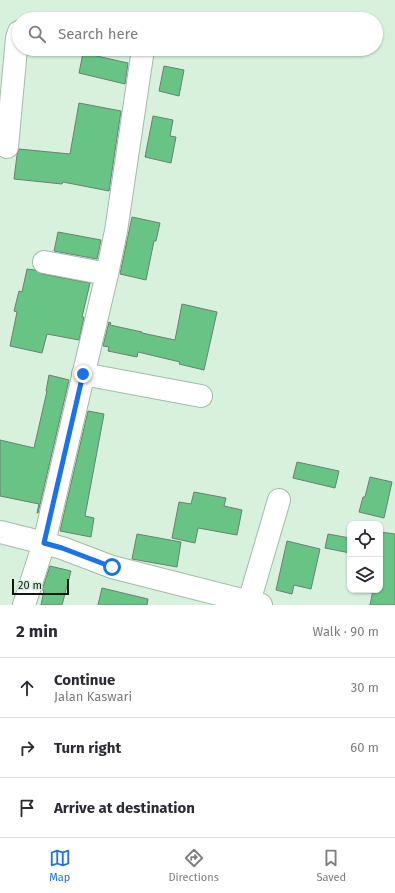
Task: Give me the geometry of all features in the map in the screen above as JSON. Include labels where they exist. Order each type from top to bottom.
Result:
[{"type":"street","points":[[7,147],[15,56]]},
{"type":"street","points":[[24,605],[44,543],[107,274],[116,231],[142,56]]},
{"type":"street","points":[[44,262],[107,274]]},
{"type":"street","points":[[83,374],[201,396]]},
{"type":"street","points":[[0,532],[62,548],[112,567],[255,604],[279,500]]},
{"type":"building","points":[[82,56],[96,56],[128,63],[125,84],[79,73]]},
{"type":"building","points":[[164,66],[184,70],[179,96],[159,91]]},
{"type":"building","points":[[79,103],[121,111],[109,191],[63,182],[62,184],[14,179],[19,149],[70,154]]},
{"type":"building","points":[[153,116],[173,120],[170,136],[176,137],[171,163],[145,157]]},
{"type":"building","points":[[132,217],[160,223],[156,241],[154,241],[146,280],[120,274]]},
{"type":"building","points":[[58,232],[101,240],[97,259],[54,251]]},
{"type":"building","points":[[27,269],[35,270],[42,274],[90,283],[82,317],[84,317],[79,340],[47,334],[42,353],[10,346],[17,312],[14,311],[19,291],[22,292]]},
{"type":"building","points":[[182,304],[217,312],[204,370],[179,364],[180,362],[138,352],[137,357],[108,351],[109,347],[103,346],[109,322],[111,323],[110,325],[175,340]]},
{"type":"building","points":[[49,375],[69,380],[37,513],[39,504],[0,496],[0,440],[34,448],[47,391]]},
{"type":"building","points":[[88,411],[104,414],[85,516],[94,518],[91,537],[60,531]]},
{"type":"building","points":[[297,462],[339,471],[335,488],[293,478]]},
{"type":"building","points":[[370,477],[392,482],[384,518],[359,512],[363,497],[365,497]]},
{"type":"building","points":[[194,492],[226,498],[224,506],[242,510],[237,535],[198,528],[195,543],[172,538],[179,502],[191,504]]},
{"type":"building","points":[[383,532],[395,534],[395,605],[370,605],[372,593],[383,593]]},
{"type":"building","points":[[137,534],[181,542],[177,567],[132,559]]},
{"type":"building","points":[[328,534],[347,537],[347,552],[325,548]]},
{"type":"building","points":[[287,541],[320,549],[311,589],[294,585],[292,594],[276,590]]},
{"type":"building","points":[[50,566],[71,571],[62,605],[41,605],[44,590],[42,590]]},
{"type":"building","points":[[102,588],[148,599],[147,605],[98,605]]},
{"type":"route","points":[[83,374],[44,543],[62,548],[112,567]]}]
